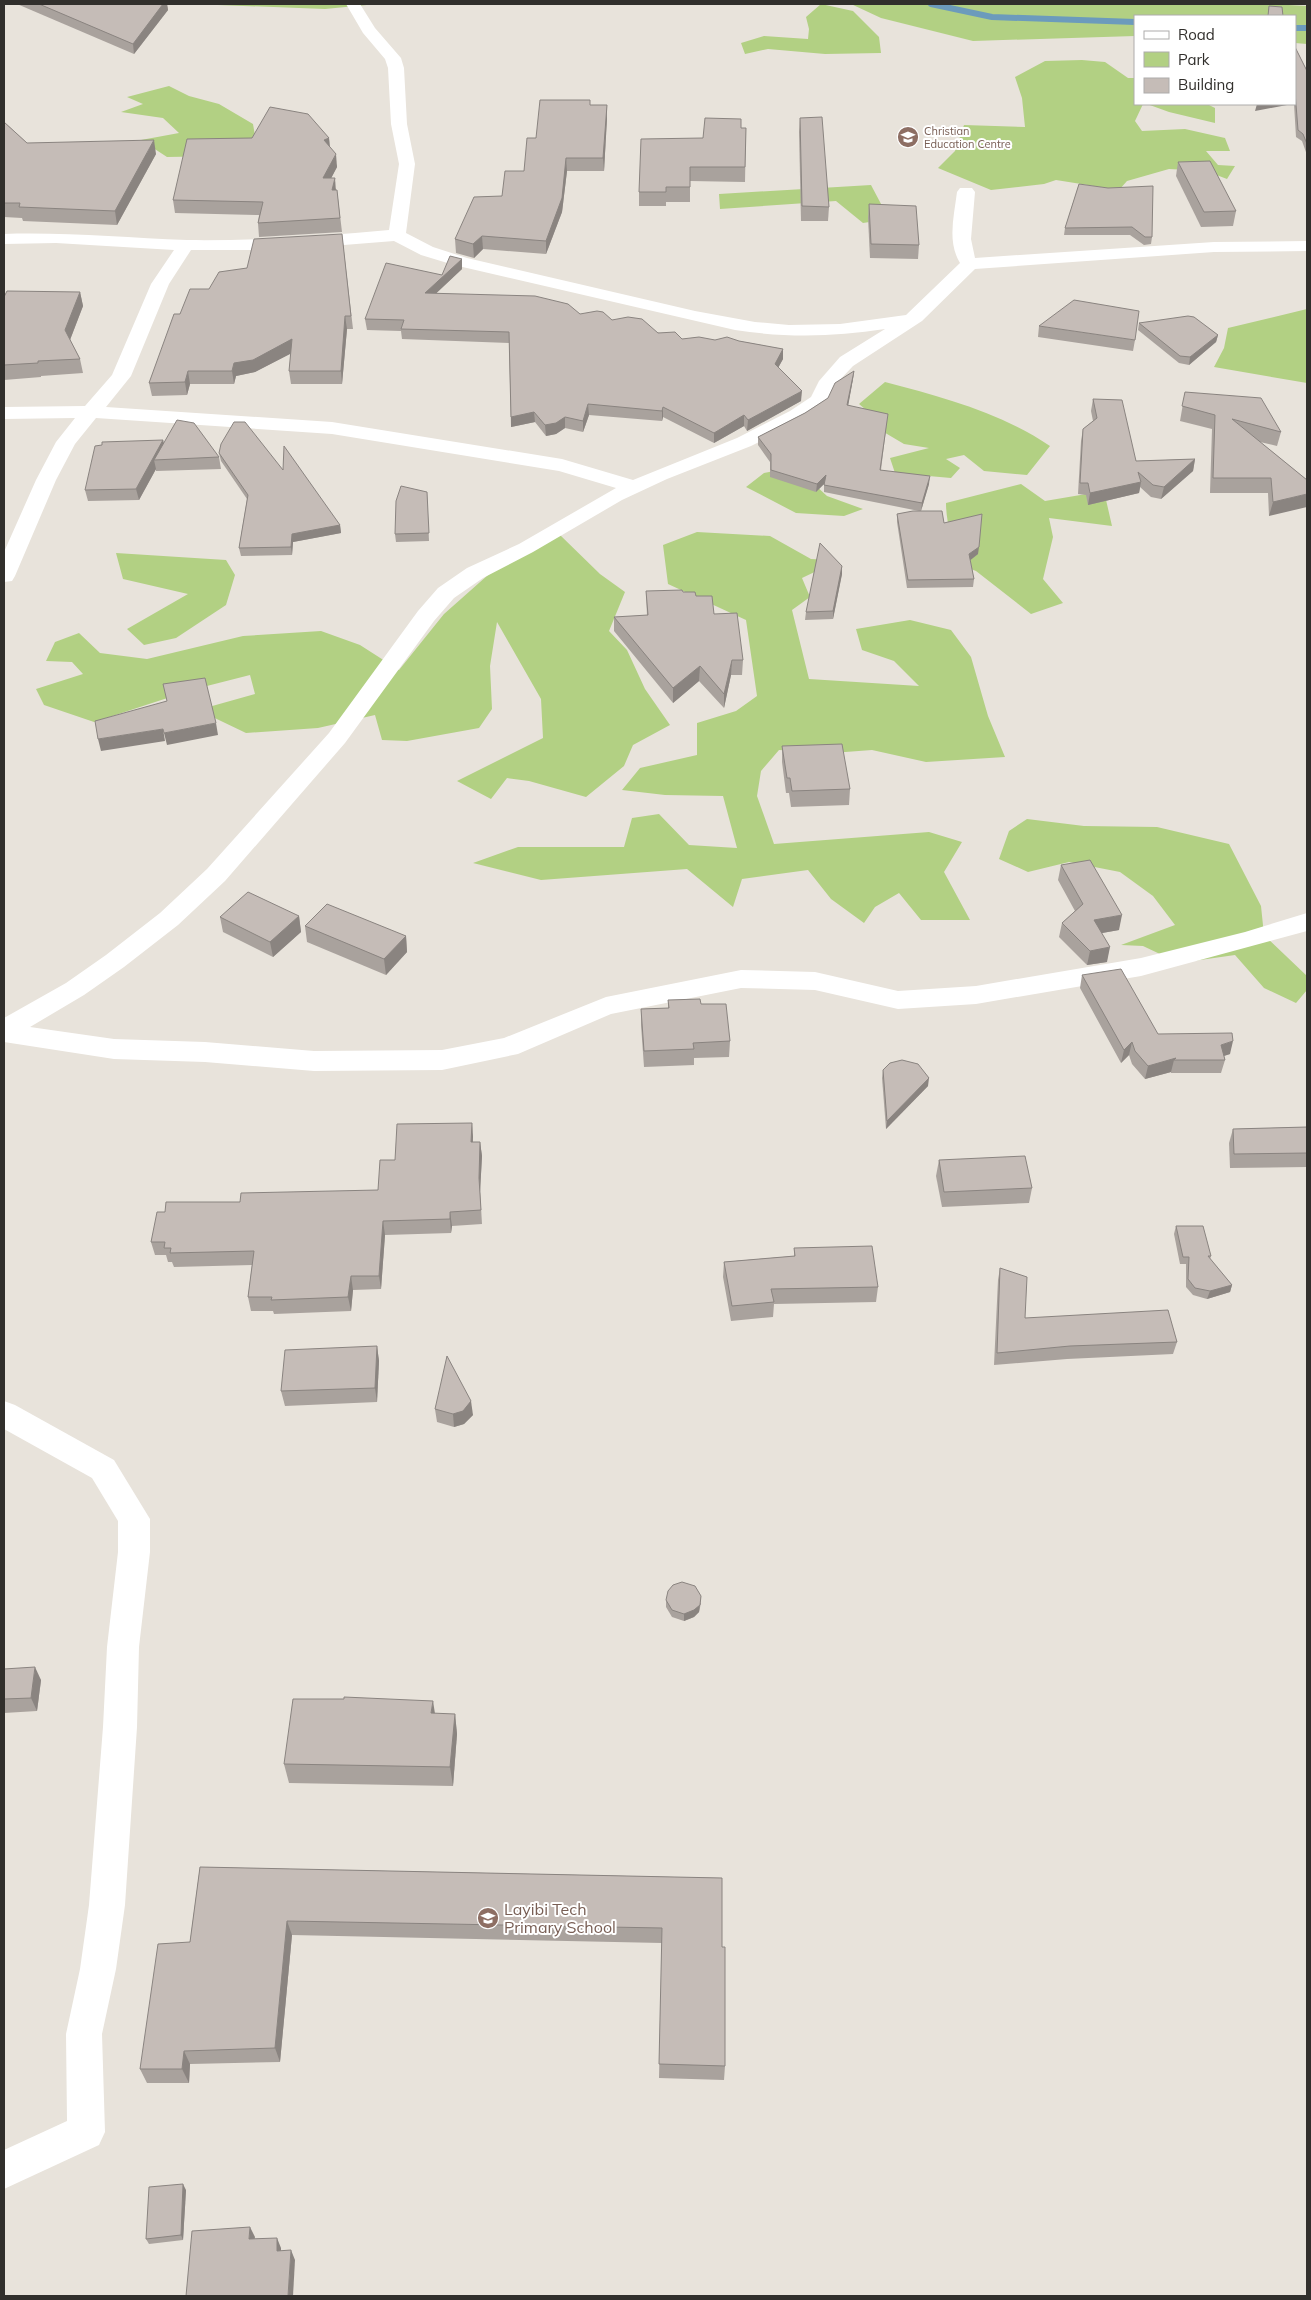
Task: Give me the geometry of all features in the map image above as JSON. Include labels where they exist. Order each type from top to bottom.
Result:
[{"type":"street","points":[[353,4],[368,30],[392,58],[396,68],[400,124],[408,164],[398,235]]},
{"type":"street","points":[[966,192],[962,228],[963,256],[970,264]]},
{"type":"street","points":[[4,239],[56,238],[186,245],[281,245],[398,235],[408,243],[456,260],[543,283],[686,314],[775,330],[793,331],[891,323],[914,318]]},
{"type":"street","points":[[4,576],[46,480],[66,442],[121,376],[160,284],[186,245]]},
{"type":"street","points":[[4,1032],[75,989],[115,961],[169,919],[216,875],[337,738],[426,616],[446,593],[475,573],[526,548],[615,496],[744,442],[812,406],[819,400],[821,392],[834,373],[849,360],[914,318],[970,264],[1214,247],[1307,246]]},
{"type":"street","points":[[4,413],[92,412],[332,428],[562,465],[635,487]]},
{"type":"street","points":[[4,1032],[114,1049],[205,1052],[314,1061],[442,1060],[509,1047],[606,1006],[741,979],[815,981],[898,1000],[976,995],[1141,967],[1307,922]]},
{"type":"street","points":[[4,1414],[103,1469],[134,1519],[134,1552],[123,1648],[120,1727],[107,1905],[98,1969],[84,2034],[86,2132],[4,2170]]},
{"type":"green space","points":[[192,4],[377,4],[325,9]]},
{"type":"green space","points":[[821,4],[853,11],[879,37],[881,53],[825,54],[768,49],[745,54],[741,43],[764,36],[808,39],[809,29],[806,17]]},
{"type":"green space","points":[[851,4],[1268,4],[1307,6],[1307,44],[1296,43],[1296,15],[1134,15],[1134,36],[973,41],[881,18]]},
{"type":"green space","points":[[1082,60],[1105,62],[1128,78],[1134,78],[1134,105],[1143,105],[1135,121],[1142,131],[1185,129],[1225,138],[1230,151],[1206,151],[1218,165],[1235,166],[1227,179],[1206,171],[1169,169],[1127,181],[1119,190],[1056,180],[1044,184],[991,190],[938,168],[955,151],[964,125],[1025,127],[1022,98],[1015,77],[1045,61]]},
{"type":"green space","points":[[169,86],[189,96],[219,104],[253,124],[257,148],[224,156],[167,157],[141,140],[179,133],[163,118],[121,112],[143,104],[127,97]]},
{"type":"green space","points":[[1150,105],[1209,105],[1215,108],[1215,123],[1169,112]]},
{"type":"green space","points":[[871,185],[889,219],[863,223],[836,201],[720,209],[719,194]]},
{"type":"green space","points":[[1307,309],[1307,383],[1214,367],[1224,348],[1228,328]]},
{"type":"green space","points":[[885,382],[950,400],[992,415],[1031,434],[1050,446],[1027,475],[984,471],[964,455],[946,459],[960,468],[951,478],[895,473],[890,458],[929,448],[904,444],[882,431],[877,419],[859,404]]},
{"type":"green space","points":[[815,463],[814,484],[827,496],[863,509],[844,516],[796,513],[746,487],[764,473]]},
{"type":"green space","points":[[1021,484],[1045,501],[1104,491],[1112,526],[1049,518],[1053,537],[1043,579],[1063,603],[1031,614],[976,571],[956,563],[946,510],[946,503]]},
{"type":"green space","points":[[697,532],[770,536],[811,559],[829,560],[825,567],[802,578],[810,597],[792,610],[809,679],[919,686],[894,661],[862,650],[856,629],[910,620],[951,630],[971,657],[988,716],[1005,757],[926,762],[872,750],[832,753],[779,750],[761,771],[757,796],[774,844],[929,832],[962,842],[944,872],[970,920],[921,920],[899,893],[875,907],[864,923],[831,899],[808,870],[742,879],[733,907],[687,869],[541,880],[473,863],[518,847],[624,847],[632,818],[659,814],[689,845],[737,848],[723,796],[665,795],[622,790],[640,768],[697,755],[697,723],[736,711],[757,696],[746,620],[668,584],[663,545]]},
{"type":"green space","points":[[560,535],[600,574],[625,592],[609,631],[627,650],[645,689],[670,725],[633,745],[624,766],[586,797],[529,781],[507,778],[491,799],[457,781],[543,738],[541,699],[497,622],[490,666],[492,709],[479,728],[407,741],[382,740],[375,715],[318,728],[246,733],[198,710],[255,694],[250,675],[195,689],[94,722],[44,705],[36,689],[83,674],[72,662],[46,661],[55,642],[79,633],[100,653],[147,659],[243,636],[321,631],[360,645],[399,670],[444,614],[497,567]]},
{"type":"green space","points":[[116,553],[226,560],[235,575],[226,605],[176,638],[144,645],[127,629],[188,594],[123,579]]},
{"type":"green space","points":[[1027,819],[1084,826],[1157,827],[1229,844],[1261,906],[1264,935],[1307,976],[1307,990],[1296,1003],[1264,988],[1235,955],[1179,963],[1143,946],[1121,945],[1175,925],[1153,896],[1120,872],[1069,862],[1028,872],[999,859],[1009,831]]},
{"type":"building","points":[[39,4],[163,4],[133,44]]},
{"type":"building","points":[[1269,6],[1282,7],[1283,15],[1268,15]]},
{"type":"building","points":[[1296,49],[1307,71],[1307,144],[1303,134],[1298,130]]},
{"type":"building","points":[[540,100],[590,100],[590,105],[607,105],[603,158],[566,158],[562,198],[546,241],[482,236],[473,244],[455,239],[474,197],[502,196],[505,171],[524,171],[527,138],[536,138]]},
{"type":"building","points":[[270,107],[308,114],[329,138],[324,140],[336,154],[323,178],[335,178],[332,190],[337,190],[340,218],[258,223],[263,202],[173,200],[187,139],[252,138]]},
{"type":"building","points":[[822,117],[829,207],[802,206],[800,118]]},
{"type":"building","points":[[705,118],[741,119],[741,128],[746,128],[745,167],[690,167],[690,187],[666,187],[666,192],[639,192],[641,139],[703,138]]},
{"type":"building","points":[[4,122],[27,143],[154,140],[115,211],[19,207],[20,203],[4,203]]},
{"type":"building","points":[[1210,161],[1236,211],[1204,212],[1178,162]]},
{"type":"building","points":[[1079,184],[1108,188],[1153,186],[1152,237],[1145,237],[1132,227],[1065,228]]},
{"type":"building","points":[[869,204],[916,206],[919,245],[871,244]]},
{"type":"building","points":[[342,234],[351,316],[345,316],[341,371],[289,371],[292,339],[253,360],[234,363],[232,371],[188,371],[185,382],[149,383],[174,314],[180,314],[190,289],[209,289],[219,272],[247,268],[254,239]]},
{"type":"building","points":[[450,256],[462,259],[425,293],[535,296],[568,304],[580,314],[597,311],[603,312],[612,320],[628,317],[642,319],[658,333],[675,332],[682,339],[699,337],[715,340],[727,337],[783,349],[775,364],[802,391],[748,420],[744,415],[714,433],[663,407],[662,411],[588,404],[583,421],[565,417],[556,423],[545,425],[534,412],[511,417],[509,332],[401,329],[404,320],[365,319],[386,263],[442,275]]},
{"type":"building","points":[[7,291],[80,292],[65,330],[80,359],[4,365],[4,297]]},
{"type":"building","points":[[1074,300],[1139,311],[1135,340],[1039,326]]},
{"type":"building","points":[[1188,316],[1194,317],[1218,335],[1190,357],[1180,356],[1139,323]]},
{"type":"building","points":[[854,371],[847,405],[888,414],[880,470],[930,476],[922,503],[824,485],[826,475],[817,484],[771,470],[771,454],[758,437],[805,413],[828,398],[835,383]]},
{"type":"building","points":[[1185,392],[1261,398],[1281,432],[1232,419],[1307,480],[1307,494],[1273,502],[1271,478],[1213,478],[1215,415],[1182,406]]},
{"type":"building","points":[[1093,399],[1122,400],[1136,461],[1195,459],[1164,487],[1153,485],[1138,472],[1141,482],[1090,493],[1088,483],[1080,483],[1083,429],[1097,418]]},
{"type":"building","points":[[177,420],[194,423],[219,457],[154,460]]},
{"type":"building","points":[[234,422],[245,422],[283,470],[284,446],[340,525],[292,534],[291,547],[239,548],[248,495],[219,453],[221,444]]},
{"type":"building","points":[[163,440],[136,489],[85,490],[95,446],[102,445],[102,442]]},
{"type":"building","points":[[401,486],[427,492],[429,533],[395,534],[396,501]]},
{"type":"building","points":[[913,511],[942,511],[944,523],[982,514],[979,547],[969,554],[974,579],[908,580],[897,514]]},
{"type":"building","points":[[820,543],[842,566],[833,611],[806,612]]},
{"type":"building","points":[[682,590],[683,592],[695,592],[696,596],[712,596],[714,614],[737,613],[743,660],[732,660],[724,694],[700,666],[673,688],[614,617],[648,615],[646,591]]},
{"type":"building","points":[[205,678],[216,723],[164,733],[163,729],[98,739],[95,721],[167,701],[163,684]]},
{"type":"building","points":[[842,744],[850,789],[792,791],[790,778],[787,778],[782,746]]},
{"type":"building","points":[[1090,860],[1122,915],[1094,920],[1110,947],[1090,951],[1062,923],[1083,904],[1061,865]]},
{"type":"building","points":[[248,892],[299,916],[270,942],[220,917]]},
{"type":"building","points":[[327,904],[406,936],[384,959],[305,926]]},
{"type":"building","points":[[1121,969],[1158,1034],[1232,1033],[1233,1041],[1221,1045],[1225,1060],[1174,1060],[1176,1058],[1148,1066],[1135,1051],[1132,1042],[1124,1050],[1082,975]]},
{"type":"building","points":[[700,999],[701,1004],[726,1004],[730,1041],[693,1043],[694,1049],[644,1051],[641,1009],[669,1008],[668,1000]]},
{"type":"building","points":[[902,1060],[918,1064],[929,1078],[887,1121],[883,1070],[890,1063]]},
{"type":"building","points":[[472,1123],[471,1142],[480,1142],[479,1178],[481,1210],[450,1212],[450,1219],[383,1221],[379,1276],[351,1276],[348,1297],[271,1300],[272,1297],[248,1297],[254,1251],[170,1253],[171,1248],[164,1248],[165,1242],[151,1242],[157,1212],[165,1212],[166,1202],[240,1202],[241,1193],[378,1190],[380,1160],[395,1160],[397,1124]]},
{"type":"building","points":[[1307,1127],[1307,1153],[1234,1154],[1233,1129]]},
{"type":"building","points":[[1025,1156],[1032,1188],[944,1192],[939,1160]]},
{"type":"building","points":[[1176,1226],[1203,1226],[1211,1256],[1208,1256],[1232,1285],[1210,1291],[1195,1288],[1188,1279],[1189,1257],[1183,1257]]},
{"type":"building","points":[[872,1246],[878,1287],[771,1289],[774,1302],[732,1306],[724,1262],[795,1256],[794,1248]]},
{"type":"building","points":[[1000,1268],[1027,1277],[1025,1318],[1168,1310],[1177,1342],[1070,1346],[997,1353]]},
{"type":"building","points":[[377,1346],[375,1388],[281,1391],[285,1350]]},
{"type":"building","points":[[447,1356],[471,1401],[463,1411],[453,1414],[435,1409]]},
{"type":"building","points":[[682,1582],[695,1586],[701,1596],[700,1605],[684,1614],[672,1610],[666,1600],[668,1591],[673,1585]]},
{"type":"building","points":[[35,1667],[31,1698],[4,1699],[4,1669]]},
{"type":"building","points":[[344,1697],[433,1701],[431,1713],[455,1714],[450,1767],[284,1764],[293,1699],[344,1699]]},
{"type":"building","points":[[200,1867],[722,1878],[722,1947],[725,1947],[725,2066],[659,2064],[662,1928],[287,1921],[275,2048],[184,2051],[182,2069],[140,2069],[158,1944],[190,1942]]},
{"type":"building","points":[[183,2184],[181,2235],[146,2239],[149,2187]]},
{"type":"building","points":[[250,2227],[249,2239],[277,2238],[277,2251],[291,2250],[288,2296],[186,2296],[192,2231]]},
{"type":"waterway","points":[[931,4],[992,17],[1134,22]]},
{"type":"waterway","points":[[1296,28],[1307,28]]},
{"type":"place","name":"Christian Education Centre","points":[[908,137]]},
{"type":"place","name":"Layibi Tech Primary School","points":[[488,1918]]}]
